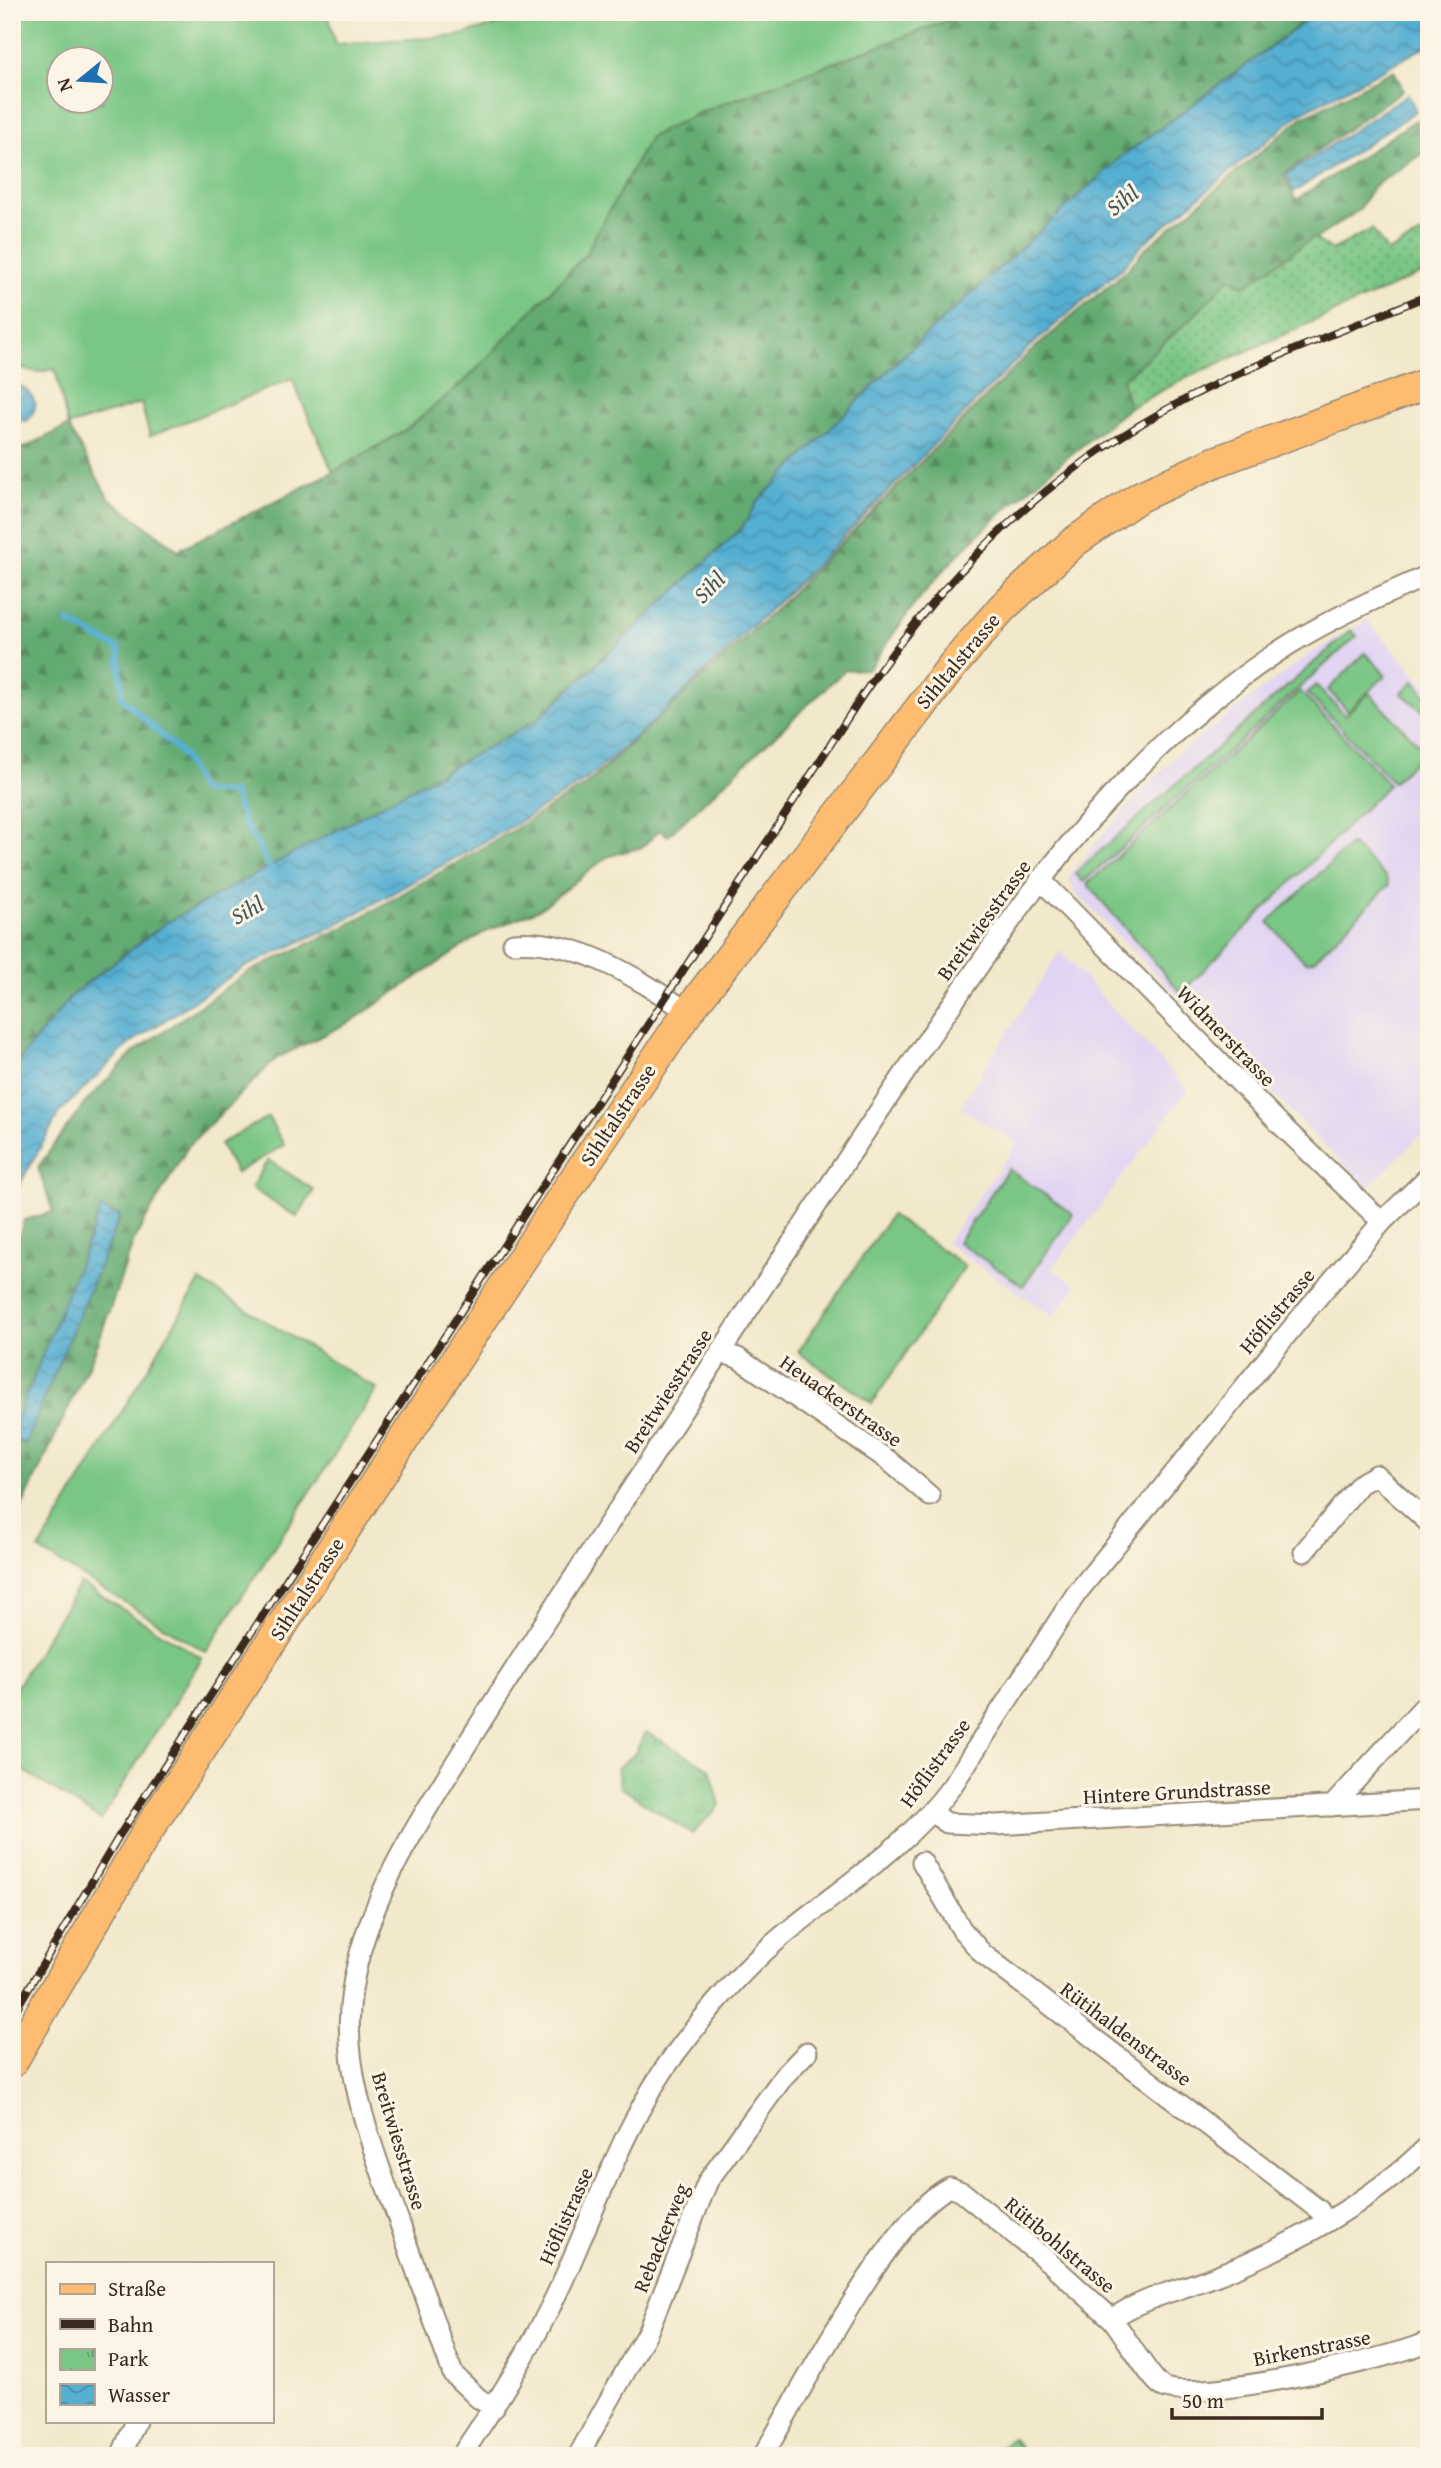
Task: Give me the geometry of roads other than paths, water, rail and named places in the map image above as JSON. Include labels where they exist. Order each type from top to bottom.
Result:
[{"type":"main road","name":"Sihltalstrasse","points":[[12,2062],[146,1832],[524,1255],[688,1012],[953,665],[1002,608],[1074,542],[1139,496],[1215,462],[1429,383]]},
{"type":"street","name":"Breitwiesstrasse","points":[[494,2408],[478,2398],[453,2374],[376,2155],[354,2069],[350,2013],[352,1989],[364,1937],[380,1899],[424,1814],[525,1652],[814,1207],[1040,879],[1117,789],[1160,747],[1224,692],[1297,640],[1354,608],[1429,575]]},
{"type":"street","name":"Widmerstrasse","points":[[1040,879],[1280,1124],[1382,1222]]},
{"type":"street","points":[[513,943],[540,941],[568,946],[617,970],[688,1012]]},
{"type":"street","name":"Höflistrasse","points":[[461,2456],[514,2376],[560,2287],[641,2104],[677,2052],[713,2006],[778,1939],[894,1847],[931,1812],[952,1786],[1076,1594],[1382,1222],[1429,1176]]},
{"type":"street","name":"Heuackerstrasse","points":[[720,1352],[738,1358],[888,1460],[930,1496]]},
{"type":"street","points":[[1304,1552],[1360,1484],[1377,1475],[1429,1523]]},
{"type":"street","points":[[1332,1806],[1429,1701]]},
{"type":"street","name":"Hintere Grundstrasse","points":[[931,1812],[947,1823],[996,1825],[1429,1800]]},
{"type":"street","name":"Rütihaldenstrasse","points":[[922,1862],[962,1930],[983,1954],[1319,2210],[1325,2221]]},
{"type":"street","name":"Rebackerweg","points":[[578,2456],[648,2331],[708,2181],[784,2076],[807,2052]]},
{"type":"street","name":"Rütibohlstrasse","points":[[763,2456],[868,2279],[910,2222],[936,2193],[950,2187],[962,2192],[1049,2262],[1112,2319],[1129,2306],[1247,2263],[1325,2221],[1398,2175],[1429,2145]]},
{"type":"street","name":"Birkenstrasse","points":[[1112,2319],[1155,2381],[1175,2392],[1198,2392],[1290,2376],[1399,2353],[1429,2341]]},
{"type":"street","points":[[121,2456],[136,2422]]},
{"type":"water","name":"Sihl","points":[[1318,12],[1429,12],[1429,45],[1299,114],[1143,244],[1124,266],[1027,349],[813,568],[655,720],[586,780],[516,824],[332,927],[245,967],[129,1044],[60,1112],[12,1198],[12,1069],[74,993],[166,923],[536,721],[742,528],[758,501],[905,354],[1120,158]]},
{"type":"water","points":[[1408,94],[1416,111],[1294,192],[1286,175]]},
{"type":"water","points":[[21,386],[33,398],[35,406],[27,421],[16,420],[12,388]]},
{"type":"water","points":[[101,1208],[120,1216],[25,1444],[12,1438],[12,1432]]},
{"type":"waterway","points":[[67,621],[119,649],[122,698],[182,754],[201,791],[233,793],[244,822],[273,872]]},
{"type":"railway","points":[[12,2016],[119,1836],[862,696],[929,607],[1005,527],[1046,491],[1090,457],[1137,427],[1186,399],[1245,371],[1429,295]]}]
